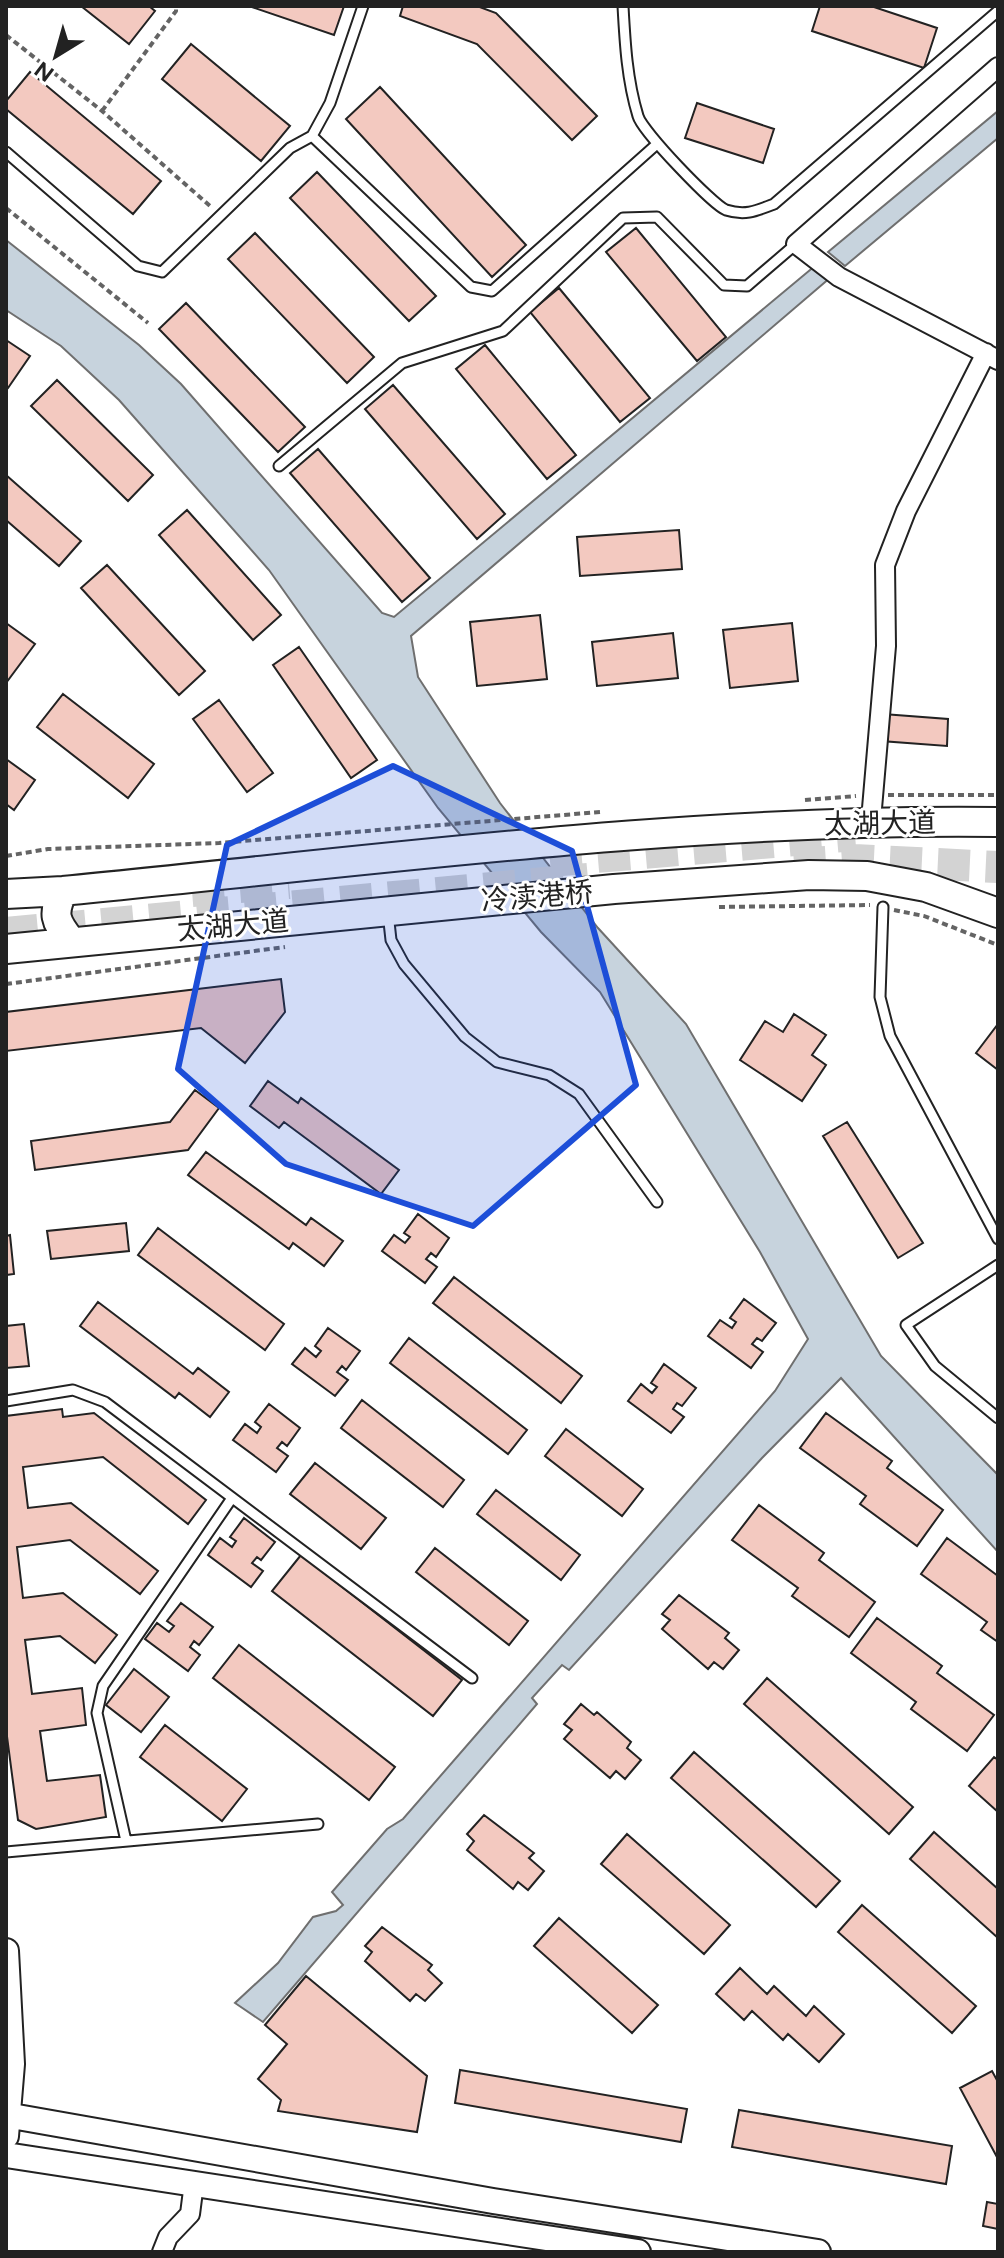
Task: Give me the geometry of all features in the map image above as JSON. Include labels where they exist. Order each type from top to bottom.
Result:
[{"type":"main road","name":"太湖大道","points":[[570,839],[871,820],[998,822]]},
{"type":"main road","name":"冷渎港桥","points":[[425,856],[570,839]]},
{"type":"main road","name":"太湖大道","points":[[6,894],[425,856]]},
{"type":"main road","name":"太湖大道","points":[[614,889],[809,875],[867,876],[926,887],[998,913]]},
{"type":"main road","name":"冷渎港桥","points":[[460,903],[614,889]]},
{"type":"main road","points":[[63,891],[54,909],[55,922],[70,940]]},
{"type":"main road","name":"太湖大道","points":[[6,949],[70,940],[460,903]]},
{"type":"main road","points":[[6,1951],[12,2064],[7,2122],[493,2201],[730,2245],[818,2252]]},
{"type":"main road","points":[[6,2155],[638,2252]]},
{"type":"street","points":[[871,820],[886,646],[885,565],[906,511],[992,356],[839,277],[796,244],[998,67]]},
{"type":"street","points":[[162,2252],[168,2237],[190,2214],[194,2183]]},
{"type":"lane","points":[[6,152],[138,266],[162,272],[290,148],[312,136],[330,103],[363,6]]},
{"type":"lane","points":[[623,6],[627,73],[639,120],[657,144],[723,209],[749,214],[774,204],[998,11]]},
{"type":"lane","points":[[312,136],[471,287],[492,291],[657,144]]},
{"type":"lane","points":[[279,466],[402,363],[503,331],[623,218],[657,217],[724,285],[747,286],[796,244]]},
{"type":"lane","points":[[883,907],[880,997],[890,1036],[998,1239]]},
{"type":"lane","points":[[388,910],[391,940],[404,964],[465,1037],[497,1062],[549,1075],[579,1094],[657,1202]]},
{"type":"lane","points":[[998,1265],[906,1325],[935,1366],[998,1418]]},
{"type":"lane","points":[[6,1401],[73,1390],[105,1402],[472,1678]]},
{"type":"lane","points":[[126,1841],[97,1713],[103,1686],[232,1498]]},
{"type":"lane","points":[[6,1852],[318,1824]]},
{"type":"path","points":[[102,111],[176,11],[176,6]]},
{"type":"path","points":[[6,35],[102,111],[221,215]]},
{"type":"path","points":[[6,208],[148,323]]},
{"type":"path","points":[[6,856],[48,849],[219,843],[549,815]]},
{"type":"path","points":[[712,907],[790,904],[883,907],[924,916],[998,945]]},
{"type":"path","points":[[6,984],[294,945]]},
{"type":"highlighted area","points":[[393,766],[572,851],[636,1085],[473,1226],[286,1164],[178,1069],[227,845]]},
{"type":"shaded area","points":[[998,111],[998,138],[845,266],[828,252]]},
{"type":"shaded area","points":[[6,240],[139,345],[181,384],[382,613],[394,617],[816,265],[831,277],[411,636],[418,677],[500,803],[598,928],[686,1024],[881,1356],[998,1475],[998,1552],[841,1378],[762,1458],[569,1670],[562,1665],[532,1698],[537,1704],[263,2022],[235,2003],[278,1963],[313,1917],[336,1911],[343,1905],[332,1892],[387,1829],[403,1819],[775,1391],[808,1339],[760,1252],[600,992],[541,932],[438,808],[269,570],[119,400],[61,346],[6,310]]},
{"type":"building","points":[[81,6],[149,6],[155,11],[129,44]]},
{"type":"building","points":[[249,6],[344,6],[334,35]]},
{"type":"building","points":[[403,6],[477,6],[496,13],[597,116],[572,140],[477,44],[400,16]]},
{"type":"building","points":[[820,6],[871,6],[937,28],[924,68],[812,31]]},
{"type":"building","points":[[191,44],[290,126],[261,161],[162,79]]},
{"type":"building","points":[[30,72],[161,181],[133,214],[6,109],[6,101]]},
{"type":"building","points":[[380,87],[526,245],[492,277],[346,119]]},
{"type":"building","points":[[697,103],[774,129],[763,163],[685,138]]},
{"type":"building","points":[[317,172],[436,296],[409,321],[290,198]]},
{"type":"building","points":[[636,228],[726,337],[697,361],[606,252]]},
{"type":"building","points":[[255,233],[374,357],[347,383],[228,259]]},
{"type":"building","points":[[559,288],[650,398],[620,422],[530,312]]},
{"type":"building","points":[[186,303],[305,427],[278,452],[159,329]]},
{"type":"building","points":[[6,340],[30,356],[8,388],[6,387]]},
{"type":"building","points":[[485,345],[576,455],[547,479],[456,369]]},
{"type":"building","points":[[57,380],[153,475],[128,501],[31,406]]},
{"type":"building","points":[[393,385],[505,514],[477,539],[365,409]]},
{"type":"building","points":[[318,449],[430,578],[402,602],[290,473]]},
{"type":"building","points":[[6,475],[81,541],[59,566],[6,520]]},
{"type":"building","points":[[187,510],[281,615],[253,640],[159,535]]},
{"type":"building","points":[[679,530],[682,569],[580,576],[577,537]]},
{"type":"building","points":[[107,565],[205,671],[179,695],[81,588]]},
{"type":"building","points":[[540,615],[547,679],[477,686],[470,622]]},
{"type":"building","points":[[6,623],[35,644],[6,683]]},
{"type":"building","points":[[792,623],[798,681],[730,688],[723,630]]},
{"type":"building","points":[[673,633],[678,678],[597,686],[592,642]]},
{"type":"building","points":[[299,647],[377,760],[351,778],[273,665]]},
{"type":"building","points":[[63,694],[154,764],[128,798],[37,727]]},
{"type":"building","points":[[219,700],[273,773],[247,792],[193,719]]},
{"type":"building","points":[[883,714],[948,719],[947,746],[881,741]]},
{"type":"building","points":[[6,759],[35,780],[14,810],[6,804]]},
{"type":"building","points":[[281,979],[285,1012],[245,1063],[201,1028],[6,1051],[6,1012]]},
{"type":"building","points":[[794,1014],[826,1035],[812,1055],[826,1065],[802,1101],[740,1060],[765,1021],[783,1032]]},
{"type":"building","points":[[998,1024],[998,1070],[976,1053]]},
{"type":"building","points":[[268,1081],[298,1103],[301,1098],[399,1170],[381,1194],[284,1122],[279,1128],[250,1106]]},
{"type":"building","points":[[195,1090],[219,1108],[188,1150],[35,1170],[31,1141],[170,1122]]},
{"type":"building","points":[[847,1122],[923,1243],[898,1258],[823,1136]]},
{"type":"building","points":[[206,1152],[306,1225],[311,1218],[343,1241],[324,1266],[293,1243],[289,1249],[188,1175]]},
{"type":"building","points":[[418,1214],[449,1238],[436,1257],[431,1253],[426,1259],[437,1267],[425,1283],[382,1251],[394,1235],[405,1243],[410,1237],[404,1233]]},
{"type":"building","points":[[126,1223],[129,1251],[51,1259],[47,1231]]},
{"type":"building","points":[[158,1228],[284,1324],[265,1350],[138,1255]]},
{"type":"building","points":[[10,1235],[14,1274],[6,1275],[6,1236]]},
{"type":"building","points":[[454,1277],[582,1376],[561,1403],[433,1303]]},
{"type":"building","points":[[744,1299],[776,1323],[762,1341],[757,1338],[752,1344],[763,1352],[751,1368],[708,1336],[720,1320],[732,1328],[736,1322],[730,1318]]},
{"type":"building","points":[[98,1302],[193,1374],[198,1368],[229,1392],[210,1417],[179,1393],[175,1398],[80,1326]]},
{"type":"building","points":[[24,1324],[29,1366],[6,1368],[6,1326]]},
{"type":"building","points":[[328,1328],[360,1351],[346,1370],[342,1366],[337,1372],[348,1380],[335,1396],[292,1364],[305,1348],[316,1357],[321,1351],[315,1346]]},
{"type":"building","points":[[409,1338],[527,1430],[508,1454],[390,1363]]},
{"type":"building","points":[[664,1364],[696,1388],[682,1406],[677,1403],[673,1409],[684,1417],[671,1433],[628,1401],[641,1384],[652,1393],[657,1387],[651,1383]]},
{"type":"building","points":[[362,1400],[464,1480],[443,1507],[341,1428]]},
{"type":"building","points":[[269,1404],[300,1428],[287,1446],[282,1442],[277,1448],[288,1456],[276,1472],[233,1440],[245,1424],[257,1433],[261,1427],[255,1422]]},
{"type":"building","points":[[62,1409],[63,1417],[94,1413],[206,1500],[188,1524],[103,1457],[23,1467],[28,1508],[71,1503],[158,1571],[140,1594],[70,1540],[17,1547],[23,1598],[63,1593],[117,1635],[95,1663],[60,1636],[25,1640],[32,1694],[82,1688],[86,1725],[40,1731],[47,1781],[100,1775],[106,1817],[36,1829],[18,1820],[6,1729],[6,1416]]},
{"type":"building","points":[[826,1413],[892,1461],[887,1468],[943,1510],[917,1546],[860,1504],[866,1496],[800,1448]]},
{"type":"building","points":[[566,1429],[643,1489],[622,1516],[545,1456]]},
{"type":"building","points":[[315,1463],[386,1518],[361,1549],[290,1494]]},
{"type":"building","points":[[496,1490],[580,1555],[561,1580],[477,1514]]},
{"type":"building","points":[[759,1505],[824,1553],[819,1560],[875,1602],[849,1637],[792,1596],[798,1588],[732,1540]]},
{"type":"building","points":[[244,1518],[275,1542],[261,1560],[257,1557],[252,1563],[263,1571],[251,1587],[208,1555],[220,1538],[232,1547],[236,1541],[230,1537]]},
{"type":"building","points":[[947,1538],[998,1576],[998,1642],[981,1630],[987,1622],[921,1574]]},
{"type":"building","points":[[435,1548],[528,1621],[509,1645],[416,1572]]},
{"type":"building","points":[[301,1555],[462,1680],[433,1716],[272,1591]]},
{"type":"building","points":[[679,1595],[729,1633],[725,1638],[739,1650],[723,1669],[714,1662],[708,1669],[662,1629],[670,1620],[662,1614]]},
{"type":"building","points":[[181,1603],[213,1627],[199,1645],[194,1641],[190,1647],[200,1655],[188,1671],[145,1639],[157,1623],[169,1632],[174,1626],[167,1621]]},
{"type":"building","points":[[877,1618],[942,1666],[937,1673],[994,1715],[967,1751],[911,1709],[916,1702],[851,1653]]},
{"type":"building","points":[[239,1645],[395,1767],[369,1800],[213,1678]]},
{"type":"building","points":[[134,1669],[169,1697],[141,1732],[106,1705]]},
{"type":"building","points":[[767,1678],[913,1807],[889,1834],[744,1704]]},
{"type":"building","points":[[581,1704],[594,1715],[597,1712],[631,1742],[627,1748],[641,1760],[625,1779],[616,1771],[610,1778],[564,1739],[572,1730],[564,1724]]},
{"type":"building","points":[[165,1725],[247,1789],[222,1821],[140,1757]]},
{"type":"building","points":[[694,1752],[840,1881],[816,1907],[671,1778]]},
{"type":"building","points":[[994,1757],[998,1760],[998,1812],[969,1786]]},
{"type":"building","points":[[484,1815],[534,1853],[529,1858],[544,1871],[528,1890],[518,1882],[513,1889],[467,1850],[474,1841],[467,1834]]},
{"type":"building","points":[[934,1832],[998,1889],[998,1938],[910,1859]]},
{"type":"building","points":[[627,1834],[730,1925],[704,1954],[601,1864]]},
{"type":"building","points":[[862,1905],[976,2006],[952,2033],[838,1932]]},
{"type":"building","points":[[559,1918],[658,2005],[632,2033],[534,1946]]},
{"type":"building","points":[[382,1927],[432,1965],[428,1970],[442,1983],[425,2001],[416,1994],[410,2001],[365,1961],[372,1952],[365,1946]]},
{"type":"building","points":[[740,1968],[767,1994],[774,1986],[806,2016],[814,2006],[844,2034],[819,2062],[788,2034],[783,2040],[752,2011],[744,2020],[716,1994]]},
{"type":"building","points":[[306,1976],[427,2076],[417,2132],[278,2111],[281,2100],[258,2079],[287,2044],[265,2025]]},
{"type":"building","points":[[460,2070],[687,2109],[681,2142],[455,2103]]},
{"type":"building","points":[[992,2071],[998,2082],[998,2159],[960,2088]]},
{"type":"building","points":[[739,2110],[952,2146],[946,2184],[732,2147]]},
{"type":"building","points":[[987,2202],[998,2204],[998,2229],[983,2226]]},
{"type":"tunnel","points":[[550,861],[855,835]]},
{"type":"tunnel","points":[[794,864],[854,860],[998,867]]},
{"type":"tunnel","points":[[6,933],[588,879]]},
{"type":"tunnel","points":[[192,891],[289,883]]}]
